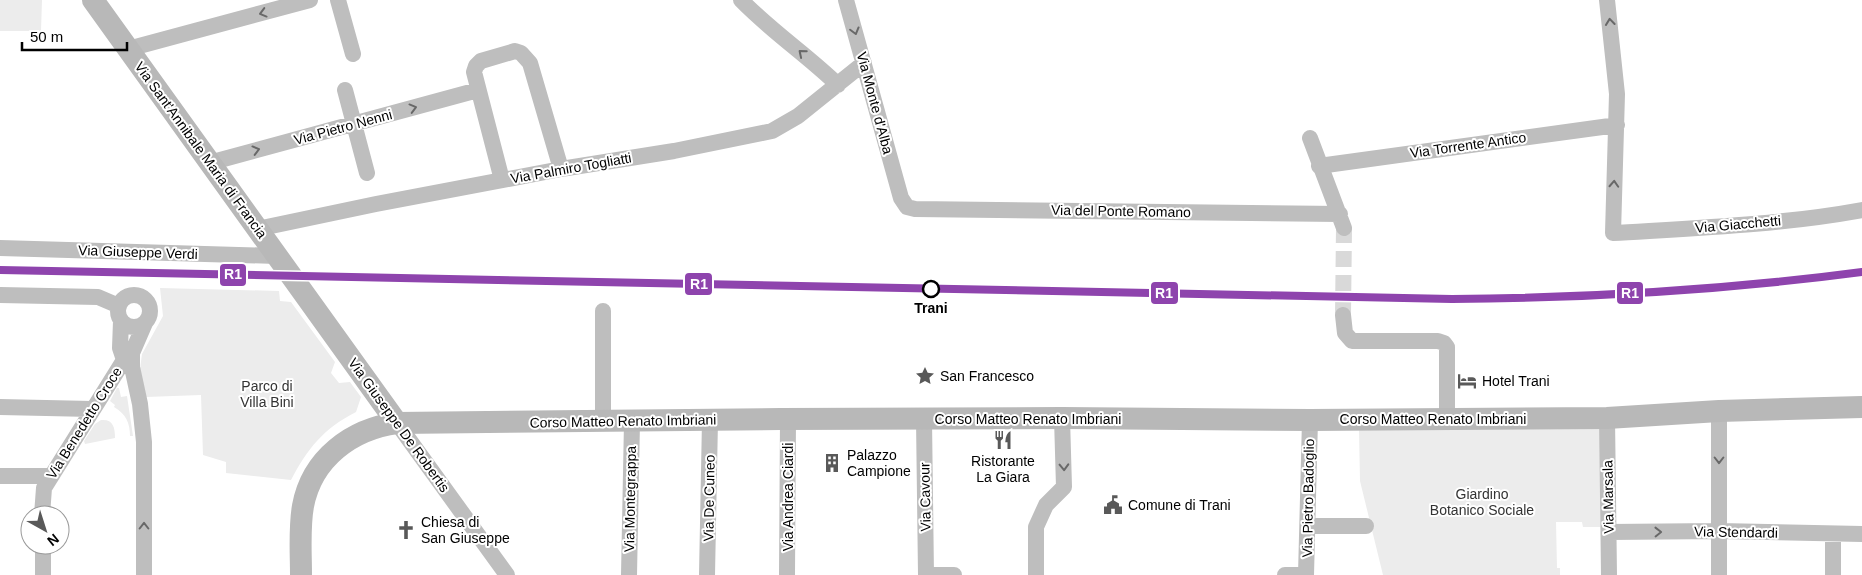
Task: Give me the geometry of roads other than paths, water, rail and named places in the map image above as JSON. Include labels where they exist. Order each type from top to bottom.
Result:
[{"type":"street","name":"Via Sant'Annibale Maria di Francia","points":[[93,0],[291,276]]},
{"type":"street","points":[[128,49],[310,0]]},
{"type":"street","points":[[338,0],[353,54]]},
{"type":"street","points":[[741,0],[838,85]]},
{"type":"street","name":"Via Monte d'Alba","points":[[846,0],[904,205]]},
{"type":"street","points":[[1607,0],[1617,94],[1617,125]]},
{"type":"street","points":[[502,180],[474,72],[476,66],[481,61],[514,52],[521,53],[530,63],[561,169]]},
{"type":"street","name":"Via Palmiro Togliatti","points":[[257,229],[502,180],[674,151],[772,130],[798,116],[864,63]]},
{"type":"street","points":[[345,90],[366,173]]},
{"type":"street","name":"Via Pietro Nenni","points":[[209,163],[478,90]]},
{"type":"street","name":"Via Torrente Antico","points":[[1319,166],[1617,125]]},
{"type":"street","name":"Via Giacchetti","points":[[1617,125],[1613,233],[1753,224],[1862,210]]},
{"type":"street","points":[[1310,138],[1319,166]]},
{"type":"street","name":"Via del Ponte Romano","points":[[904,205],[915,208],[1342,221],[1319,166]]},
{"type":"street","name":"Via Giuseppe Verdi","points":[[0,248],[276,256]]},
{"type":"street","name":"Via Giuseppe De Robertis","points":[[291,276],[507,575]]},
{"type":"street","points":[[0,294],[98,297],[120,314],[130,327],[136,328],[145,323],[150,314],[148,304],[136,295],[126,298],[120,314],[120,348],[128,357],[132,368],[140,404],[144,442],[144,575]]},
{"type":"street","points":[[602,311],[603,422]]},
{"type":"street","points":[[1343,314],[1345,333],[1352,341],[1438,341],[1444,343],[1447,347],[1447,420]]},
{"type":"street","name":"Via Benedetto Croce","points":[[43,505],[44,488],[50,476],[92,409],[128,357],[145,323]]},
{"type":"street","points":[[0,407],[92,409]]},
{"type":"street","name":"Corso Matteo Renato Imbriani","points":[[301,575],[303,507],[306,493],[314,475],[343,443],[361,432],[397,423],[1062,418],[1447,420],[1607,418],[1719,411],[1862,407]]},
{"type":"street","points":[[1719,411],[1719,575]]},
{"type":"street","points":[[1036,575],[1036,527],[1046,505],[1064,487],[1062,418]]},
{"type":"street","name":"Via Marsala","points":[[1607,418],[1608,575]]},
{"type":"street","name":"Via Andrea Ciardi","points":[[787,575],[788,419]]},
{"type":"street","name":"Via Cavour","points":[[924,419],[926,575]]},
{"type":"street","name":"Via De Cuneo","points":[[707,575],[710,420]]},
{"type":"street","name":"Via Pietro Badoglio","points":[[1306,575],[1310,420]]},
{"type":"street","name":"Via Montegrappa","points":[[629,575],[632,422]]},
{"type":"street","points":[[0,476],[50,476]]},
{"type":"street","points":[[1308,526],[1366,526]]},
{"type":"street","name":"Via Stendardi","points":[[1609,532],[1719,531],[1833,535],[1862,534]]},
{"type":"street","points":[[1833,535],[1833,575]]},
{"type":"street","points":[[43,555],[43,575]]},
{"type":"street","points":[[926,575],[954,575]]},
{"type":"street","points":[[1286,575],[1306,575]]},
{"type":"tunnel","points":[[1343,315],[1344,228]]},
{"type":"place","name":"Trani","points":[[931,289]]},
{"type":"place","name":"San Francesco","points":[[925,376]]},
{"type":"place","name":"Hotel Trani","points":[[1467,381]]},
{"type":"place","name":"Ristorante La Giara","points":[[1003,440]]},
{"type":"place","name":"Palazzo Campione","points":[[832,463]]},
{"type":"place","name":"Comune di Trani","points":[[1113,505]]},
{"type":"place","name":"Chiesa di San Giuseppe","points":[[406,530]]},
{"type":"park label","name":"Parco di Villa Bini","points":[[267,394]]},
{"type":"park label","name":"Giardino Botanico Sociale","points":[[1482,502]]}]
